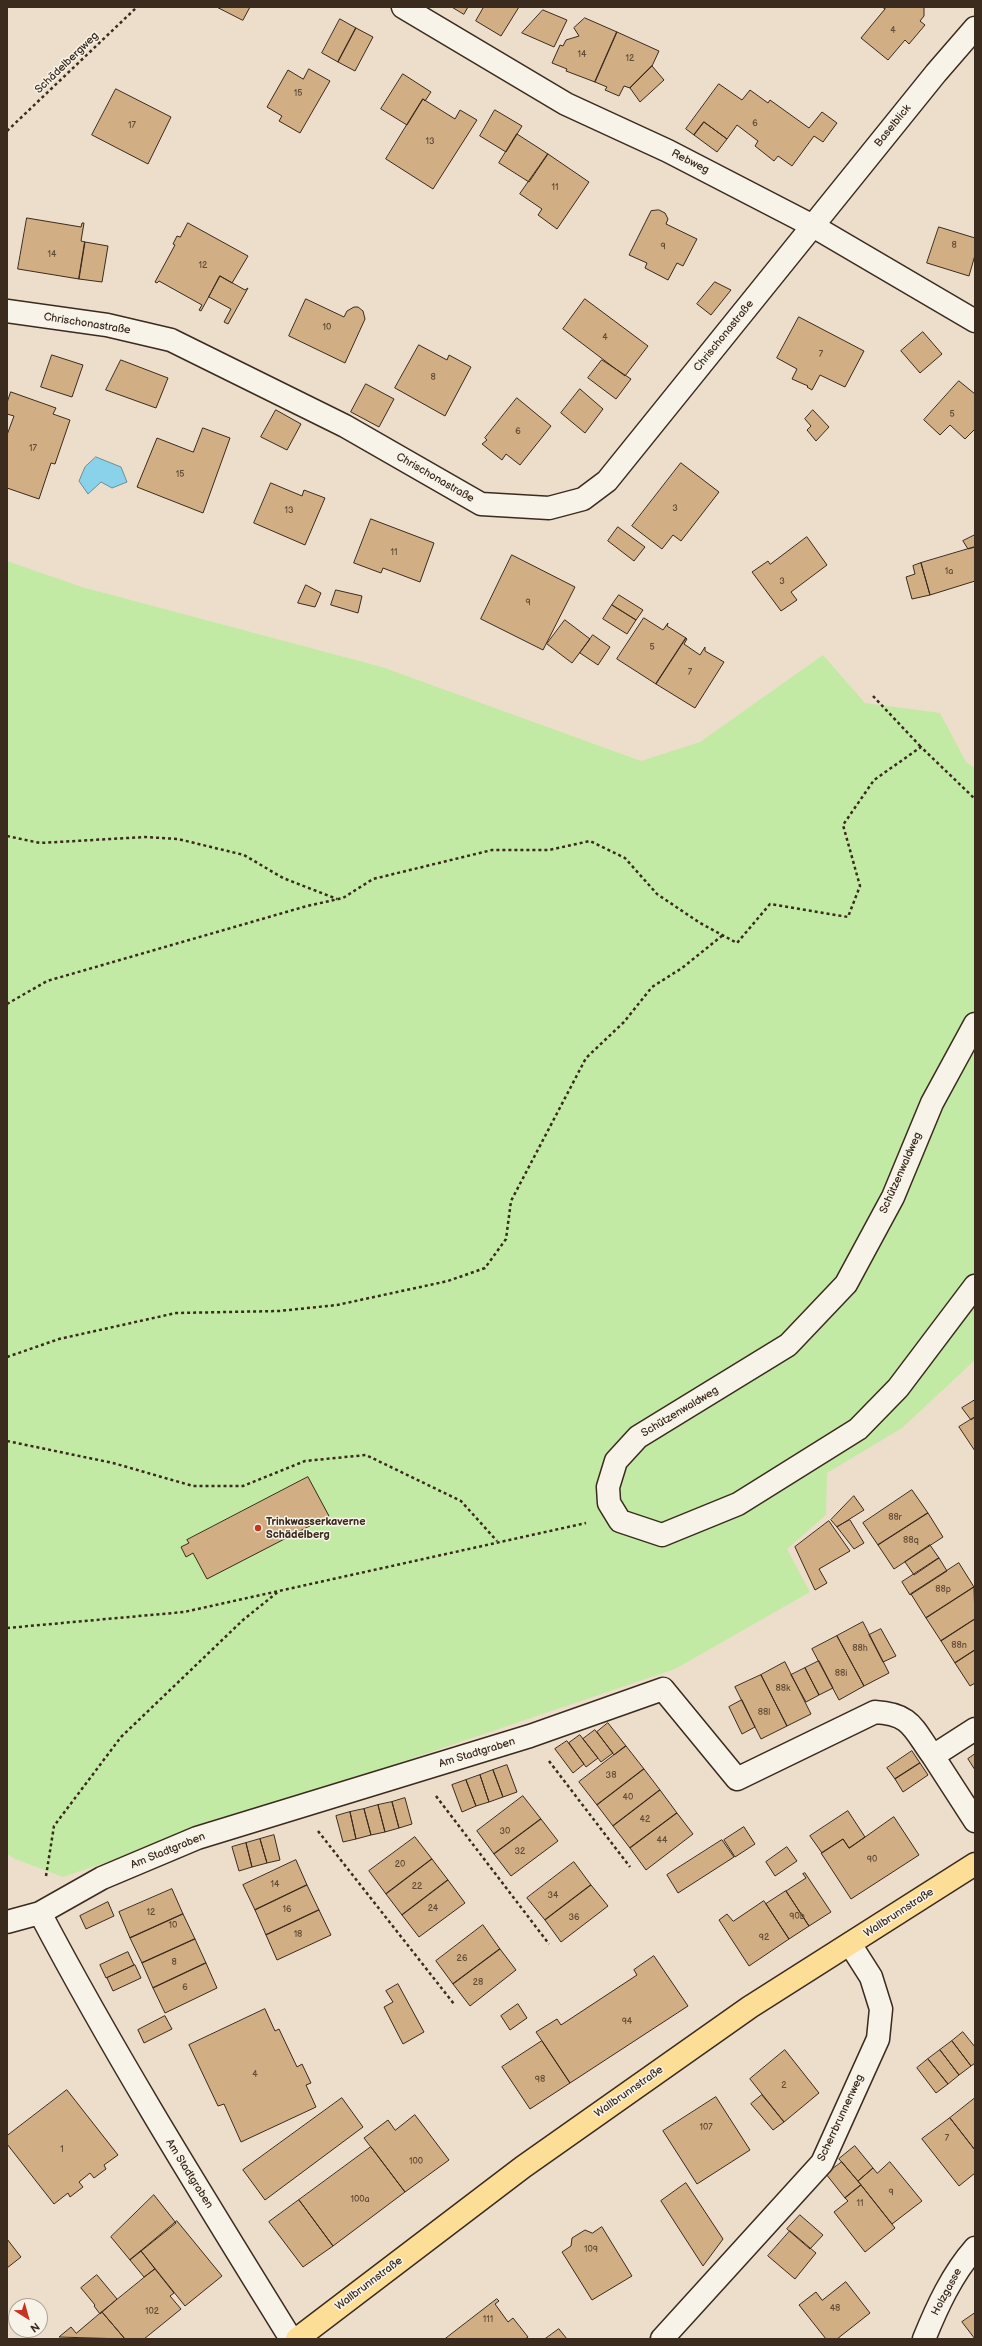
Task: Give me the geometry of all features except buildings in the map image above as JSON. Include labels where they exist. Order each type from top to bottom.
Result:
[{"type":"main road","name":"Wallbrunnstraße","points":[[297,2339],[523,2167],[750,2007],[975,1864]]},
{"type":"street","name":"Rebweg","points":[[403,7],[566,104],[668,151],[813,226],[975,321]]},
{"type":"street","name":"Baselblick","points":[[813,226],[936,73],[975,28]]},
{"type":"street","name":"Chrischonastraße","points":[[7,311],[107,325],[171,340],[345,426],[481,504],[549,508],[583,499],[607,481],[813,226]]},
{"type":"street","name":"Schützenwaldweg","points":[[620,1521],[609,1503],[608,1487],[616,1461],[638,1437],[788,1345],[846,1284],[893,1197],[932,1104],[975,1024]]},
{"type":"street","points":[[620,1521],[662,1535],[738,1504],[858,1429],[898,1388],[975,1286]]},
{"type":"street","name":"Am Stadtgraben","points":[[291,2339],[97,2021],[40,1913],[102,1878],[197,1838],[417,1772],[530,1736],[663,1689],[737,1779],[875,1712],[893,1713],[906,1720],[933,1756]]},
{"type":"street","points":[[975,1729],[933,1756],[975,1821]]},
{"type":"street","points":[[7,1922],[40,1913]]},
{"type":"street","name":"Scherrbrunnenweg","points":[[662,2339],[822,2163],[878,2039],[881,2010],[871,1977],[850,1944]]},
{"type":"street","name":"Holzgasse","points":[[924,2339],[937,2309],[962,2262],[975,2248]]},
{"type":"path","name":"Schädelbergweg","points":[[7,131],[137,7]]},
{"type":"path","points":[[873,696],[921,747],[975,799]]},
{"type":"path","points":[[7,1004],[47,981],[338,900],[373,879],[492,850],[549,850],[590,841],[625,858],[657,894],[737,943],[770,904],[848,917],[860,886],[843,825],[874,780],[921,747]]},
{"type":"path","points":[[7,836],[40,843],[145,837],[178,839],[244,855],[283,878],[338,900]]},
{"type":"path","points":[[7,1357],[59,1339],[176,1313],[279,1311],[336,1305],[448,1281],[486,1268],[506,1239],[512,1201],[586,1058],[624,1022],[652,987],[682,968],[722,935]]},
{"type":"path","points":[[7,1441],[113,1463],[193,1486],[242,1486],[305,1461],[366,1455],[461,1501],[497,1541]]},
{"type":"path","points":[[7,1628],[184,1612],[497,1541],[590,1522],[620,1521]]},
{"type":"path","points":[[40,1913],[54,1826],[121,1737],[243,1620],[279,1590]]},
{"type":"path","points":[[530,1736],[630,1866]]},
{"type":"path","points":[[417,1772],[549,1944]]},
{"type":"path","points":[[299,1807],[454,2004]]},
{"type":"green space","points":[[7,561],[82,587],[382,667],[641,761],[700,742],[823,655],[865,703],[940,713],[966,762],[975,768],[975,1360],[902,1428],[827,1473],[826,1515],[787,1549],[810,1592],[675,1669],[63,1877],[15,1859],[7,1854]]},
{"type":"water","points":[[96,457],[121,467],[127,482],[112,488],[101,482],[88,494],[79,481],[85,467]]},
{"type":"place","name":"Trinkwasserkaverne Schädelberg","points":[[258,1528]]}]
